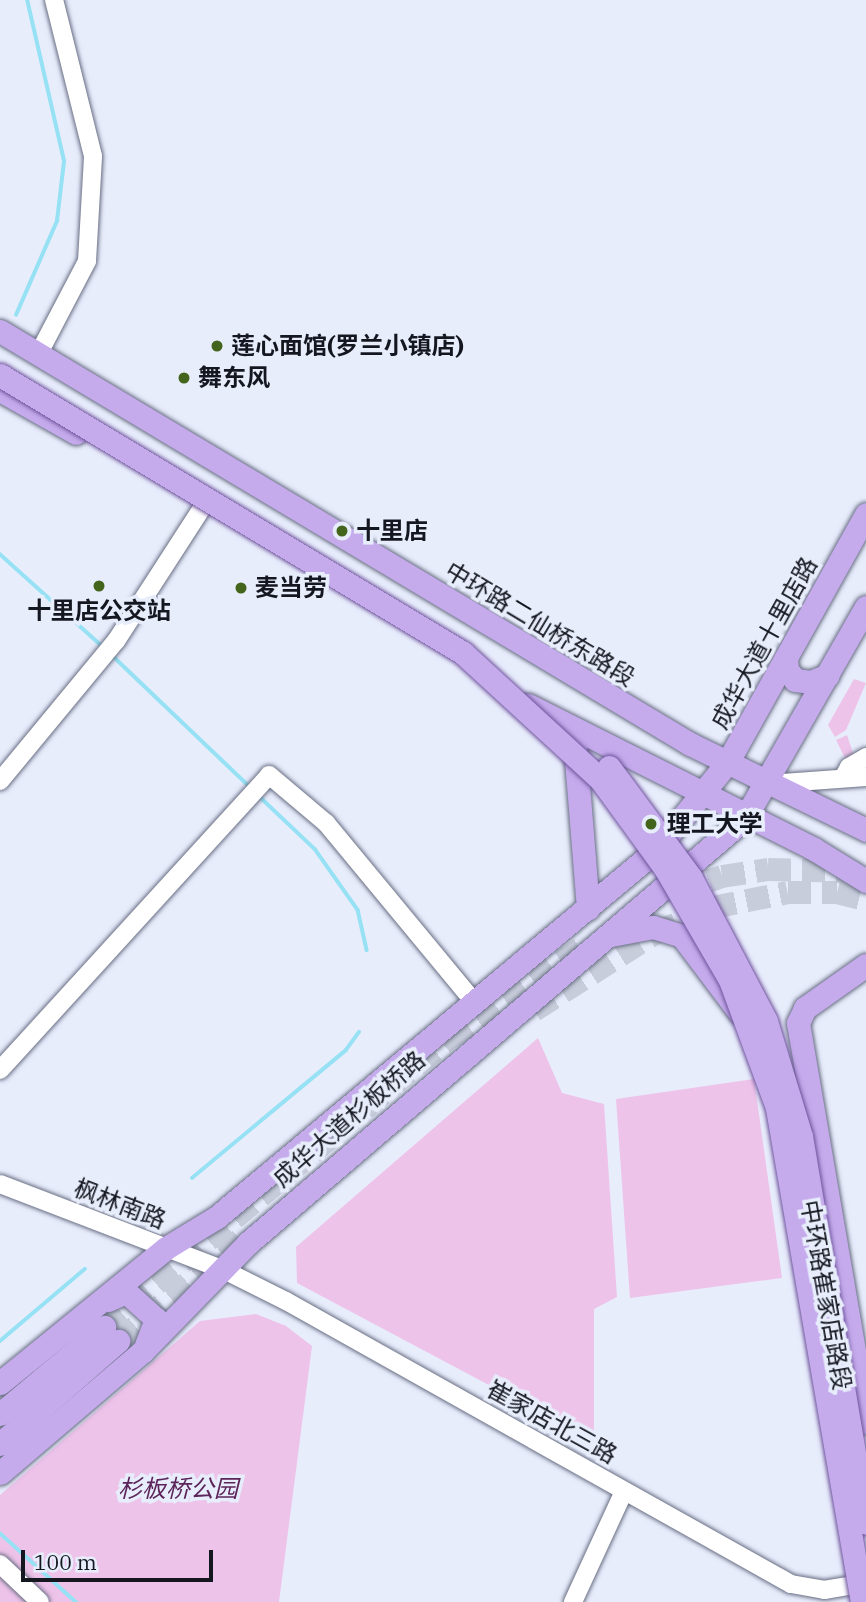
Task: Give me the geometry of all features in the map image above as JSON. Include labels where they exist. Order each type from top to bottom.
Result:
[{"type":"main road","name":"中环路二仙桥东路段","points":[[0,331],[727,763],[866,830]]},
{"type":"main road","points":[[0,358],[414,604],[485,654],[549,707],[614,772],[644,812],[720,928],[766,1021],[778,1057],[801,1136],[866,1523]]},
{"type":"main road","points":[[0,375],[463,653],[601,780],[665,868],[730,980],[777,1108],[857,1593]]},
{"type":"main road","points":[[0,390],[204,505],[553,721],[658,768],[745,818],[814,849],[866,881]]},
{"type":"main road","name":"成华大道十里店路","points":[[705,796],[727,763],[866,514]]},
{"type":"main road","points":[[745,818],[768,784],[866,607]]},
{"type":"main road","points":[[786,657],[787,670],[795,680],[811,682],[828,675]]},
{"type":"main road","points":[[553,721],[577,749],[588,908]]},
{"type":"main road","name":"成华大道杉板桥路","points":[[0,1383],[166,1248],[217,1217],[475,1003],[655,851],[705,796]]},
{"type":"main road","name":"成华大道杉板桥路","points":[[0,1473],[143,1351],[222,1269],[466,1052],[745,818]]},
{"type":"main road","name":"中环路崔家店路段","points":[[608,935],[653,927],[682,936],[738,1010],[752,1039],[761,1068],[857,1593]]},
{"type":"main road","name":"中环路崔家店路段","points":[[866,965],[805,1008],[798,1023],[866,1422]]},
{"type":"main road","points":[[100,1303],[126,1292],[143,1304],[156,1319],[143,1351]]},
{"type":"main road","points":[[0,1414],[111,1334],[0,1444]]},
{"type":"street","points":[[39,353],[87,261],[93,156],[54,0]]},
{"type":"street","points":[[0,781],[117,640],[204,505]]},
{"type":"street","points":[[844,776],[849,767],[866,757]]},
{"type":"street","points":[[0,1070],[269,775],[326,823],[475,1003]]},
{"type":"street","points":[[768,784],[844,776],[866,777]]},
{"type":"street","name":"枫林南路","points":[[0,1184],[222,1269]]},
{"type":"street","name":"崔家店北三路","points":[[222,1269],[791,1584],[857,1593]]},
{"type":"street","points":[[573,1602],[624,1491]]},
{"type":"street","points":[[0,1564],[40,1602]]},
{"type":"green space","points":[[854,679],[866,683],[846,730],[835,737],[828,725]]},
{"type":"green space","points":[[847,735],[854,756],[846,760],[836,740]]},
{"type":"green space","points":[[538,1038],[562,1093],[604,1104],[617,1297],[594,1309],[594,1441],[297,1283],[296,1247]]},
{"type":"green space","points":[[754,1079],[782,1278],[630,1298],[616,1099]]},
{"type":"green space","name":"杉板桥公园","points":[[256,1314],[286,1326],[312,1346],[279,1602],[0,1602],[0,1495],[200,1321]]},
{"type":"waterway","points":[[16,315],[57,221],[64,161],[27,0]]},
{"type":"waterway","points":[[0,554],[102,646]]},
{"type":"waterway","points":[[113,656],[249,786]]},
{"type":"waterway","points":[[257,794],[315,849],[358,910],[367,950]]},
{"type":"waterway","points":[[192,1178],[346,1050],[359,1032]]},
{"type":"waterway","points":[[0,1341],[85,1269]]},
{"type":"waterway","points":[[0,1533],[76,1602]]},
{"type":"tunnel","points":[[677,892],[722,876],[768,869],[853,871]]},
{"type":"tunnel","points":[[534,1010],[655,933],[713,907],[788,892],[837,892],[866,899]]},
{"type":"tunnel","points":[[104,1327],[449,1038],[581,948]]},
{"type":"tunnel","points":[[118,1341],[247,1233]]},
{"type":"place","name":"莲心面馆(罗兰小镇店)","points":[[217,346]]},
{"type":"place","name":"舞东风","points":[[184,378]]},
{"type":"place","name":"十里店","points":[[342,531]]},
{"type":"place","name":"十里店公交站","points":[[99,586]]},
{"type":"place","name":"麦当劳","points":[[241,588]]},
{"type":"place","name":"理工大学","points":[[651,824]]}]
